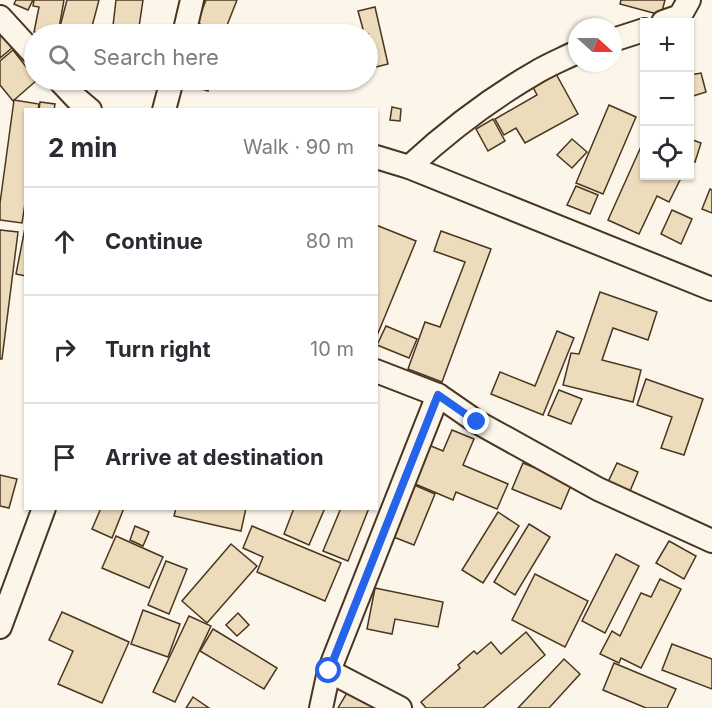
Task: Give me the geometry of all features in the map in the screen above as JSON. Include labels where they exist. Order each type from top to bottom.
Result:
[{"type":"street","points":[[186,24],[192,0]]},
{"type":"street","points":[[674,18],[680,16],[689,0]]},
{"type":"street","points":[[0,17],[24,43]]},
{"type":"street","points":[[622,37],[640,32]]},
{"type":"street","points":[[409,167],[437,141],[497,97],[536,72],[568,56]]},
{"type":"street","points":[[68,90],[88,108]]},
{"type":"street","points":[[172,90],[172,107]]},
{"type":"street","points":[[378,158],[409,167],[712,289]]},
{"type":"street","points":[[378,372],[438,395],[477,422],[598,489],[712,541]]},
{"type":"street","points":[[321,708],[329,671],[438,395]]},
{"type":"street","points":[[0,627],[43,510]]},
{"type":"street","points":[[329,671],[400,708]]},
{"type":"building","points":[[16,0],[33,0],[28,10],[14,4]]},
{"type":"building","points":[[34,0],[64,0],[60,24],[36,24],[39,7],[33,6]]},
{"type":"building","points":[[67,0],[99,0],[93,24],[61,24]]},
{"type":"building","points":[[116,0],[143,0],[139,24],[113,24]]},
{"type":"building","points":[[206,0],[237,0],[228,24],[197,23]]},
{"type":"building","points":[[621,0],[665,0],[661,15],[620,4]]},
{"type":"building","points":[[375,7],[388,64],[378,66],[378,24],[362,24],[358,11]]},
{"type":"building","points":[[2,35],[12,48],[0,58],[0,36]]},
{"type":"building","points":[[13,50],[24,64],[26,90],[13,101],[0,85],[0,61]]},
{"type":"building","points":[[555,72],[578,114],[525,143],[516,128],[504,135],[495,119],[537,95],[532,85]]},
{"type":"building","points":[[701,73],[706,92],[694,96],[694,74]]},
{"type":"building","points":[[14,100],[39,104],[38,108],[24,108],[22,223],[0,220],[0,203]]},
{"type":"building","points":[[40,102],[55,104],[54,108],[39,108]]},
{"type":"building","points":[[609,105],[636,117],[603,194],[576,183]]},
{"type":"building","points":[[392,107],[401,109],[400,121],[390,120]]},
{"type":"building","points":[[493,119],[505,141],[488,151],[476,129]]},
{"type":"building","points":[[572,139],[587,152],[572,168],[557,155]]},
{"type":"building","points":[[694,140],[701,143],[694,162]]},
{"type":"building","points":[[640,149],[640,180],[680,180],[669,202],[657,196],[639,234],[608,220]]},
{"type":"building","points":[[576,186],[598,195],[590,214],[567,205]]},
{"type":"building","points":[[710,189],[712,190],[712,213],[702,209]]},
{"type":"building","points":[[672,210],[692,219],[681,244],[661,234]]},
{"type":"building","points":[[378,226],[416,241],[378,333]]},
{"type":"building","points":[[0,230],[18,232],[2,359],[0,359]]},
{"type":"building","points":[[441,231],[491,249],[442,382],[408,369],[425,322],[440,327],[465,262],[434,251]]},
{"type":"building","points":[[24,233],[24,276],[16,274]]},
{"type":"building","points":[[600,292],[657,312],[648,340],[613,328],[602,360],[641,370],[633,402],[563,385],[571,353],[579,354]]},
{"type":"building","points":[[386,326],[417,339],[409,358],[378,345]]},
{"type":"building","points":[[557,331],[574,338],[543,415],[491,394],[500,372],[535,386]]},
{"type":"building","points":[[646,379],[703,399],[684,455],[661,448],[672,417],[637,405]]},
{"type":"building","points":[[559,390],[582,399],[571,424],[548,415]]},
{"type":"building","points":[[452,430],[474,439],[463,465],[508,484],[497,509],[456,492],[453,500],[408,481],[424,443],[443,451]]},
{"type":"building","points":[[523,463],[572,483],[561,509],[512,489]]},
{"type":"building","points":[[617,463],[638,472],[630,491],[608,482]]},
{"type":"building","points":[[0,475],[17,479],[9,508],[0,506]]},
{"type":"building","points":[[412,484],[435,494],[414,545],[391,536]]},
{"type":"building","points":[[100,510],[123,510],[112,538],[92,529]]},
{"type":"building","points":[[176,510],[246,510],[241,531],[174,516]]},
{"type":"building","points":[[293,510],[324,510],[309,545],[284,534]]},
{"type":"building","points":[[340,510],[368,510],[348,561],[323,551]]},
{"type":"building","points":[[498,512],[519,526],[483,583],[462,570]]},
{"type":"building","points":[[529,524],[550,537],[515,595],[494,582]]},
{"type":"building","points":[[135,526],[149,532],[143,546],[130,540]]},
{"type":"building","points":[[252,526],[341,563],[325,601],[257,572],[263,557],[243,548]]},
{"type":"building","points":[[116,536],[163,557],[149,588],[102,568]]},
{"type":"building","points":[[669,541],[696,556],[684,579],[656,563]]},
{"type":"building","points":[[231,544],[257,566],[207,623],[182,601]]},
{"type":"building","points":[[616,554],[639,566],[605,633],[582,621]]},
{"type":"building","points":[[166,561],[187,569],[169,614],[148,605]]},
{"type":"building","points":[[535,574],[588,601],[565,647],[512,620]]},
{"type":"building","points":[[660,579],[681,589],[641,668],[621,658],[619,663],[600,654],[612,631],[620,636],[641,593],[651,597]]},
{"type":"building","points":[[375,588],[443,602],[438,627],[395,619],[392,634],[367,629]]},
{"type":"building","points":[[143,610],[180,624],[168,657],[131,644]]},
{"type":"building","points":[[62,612],[129,642],[102,703],[58,684],[73,651],[49,640]]},
{"type":"building","points":[[238,613],[249,625],[237,636],[226,625]]},
{"type":"building","points":[[189,616],[211,626],[175,702],[153,692]]},
{"type":"building","points":[[213,629],[277,668],[264,689],[200,651]]},
{"type":"building","points":[[526,632],[545,655],[483,708],[426,708],[421,702],[460,668],[458,665],[474,651],[477,654],[491,642],[501,654]]},
{"type":"building","points":[[672,644],[712,659],[712,689],[662,670]]},
{"type":"building","points":[[564,659],[580,674],[549,708],[518,708]]},
{"type":"building","points":[[614,663],[676,689],[667,708],[646,708],[603,690]]},
{"type":"building","points":[[348,691],[377,708],[338,708]]},
{"type":"building","points":[[193,697],[209,708],[186,708]]},
{"type":"route","points":[[329,671],[438,395],[477,422]]}]
